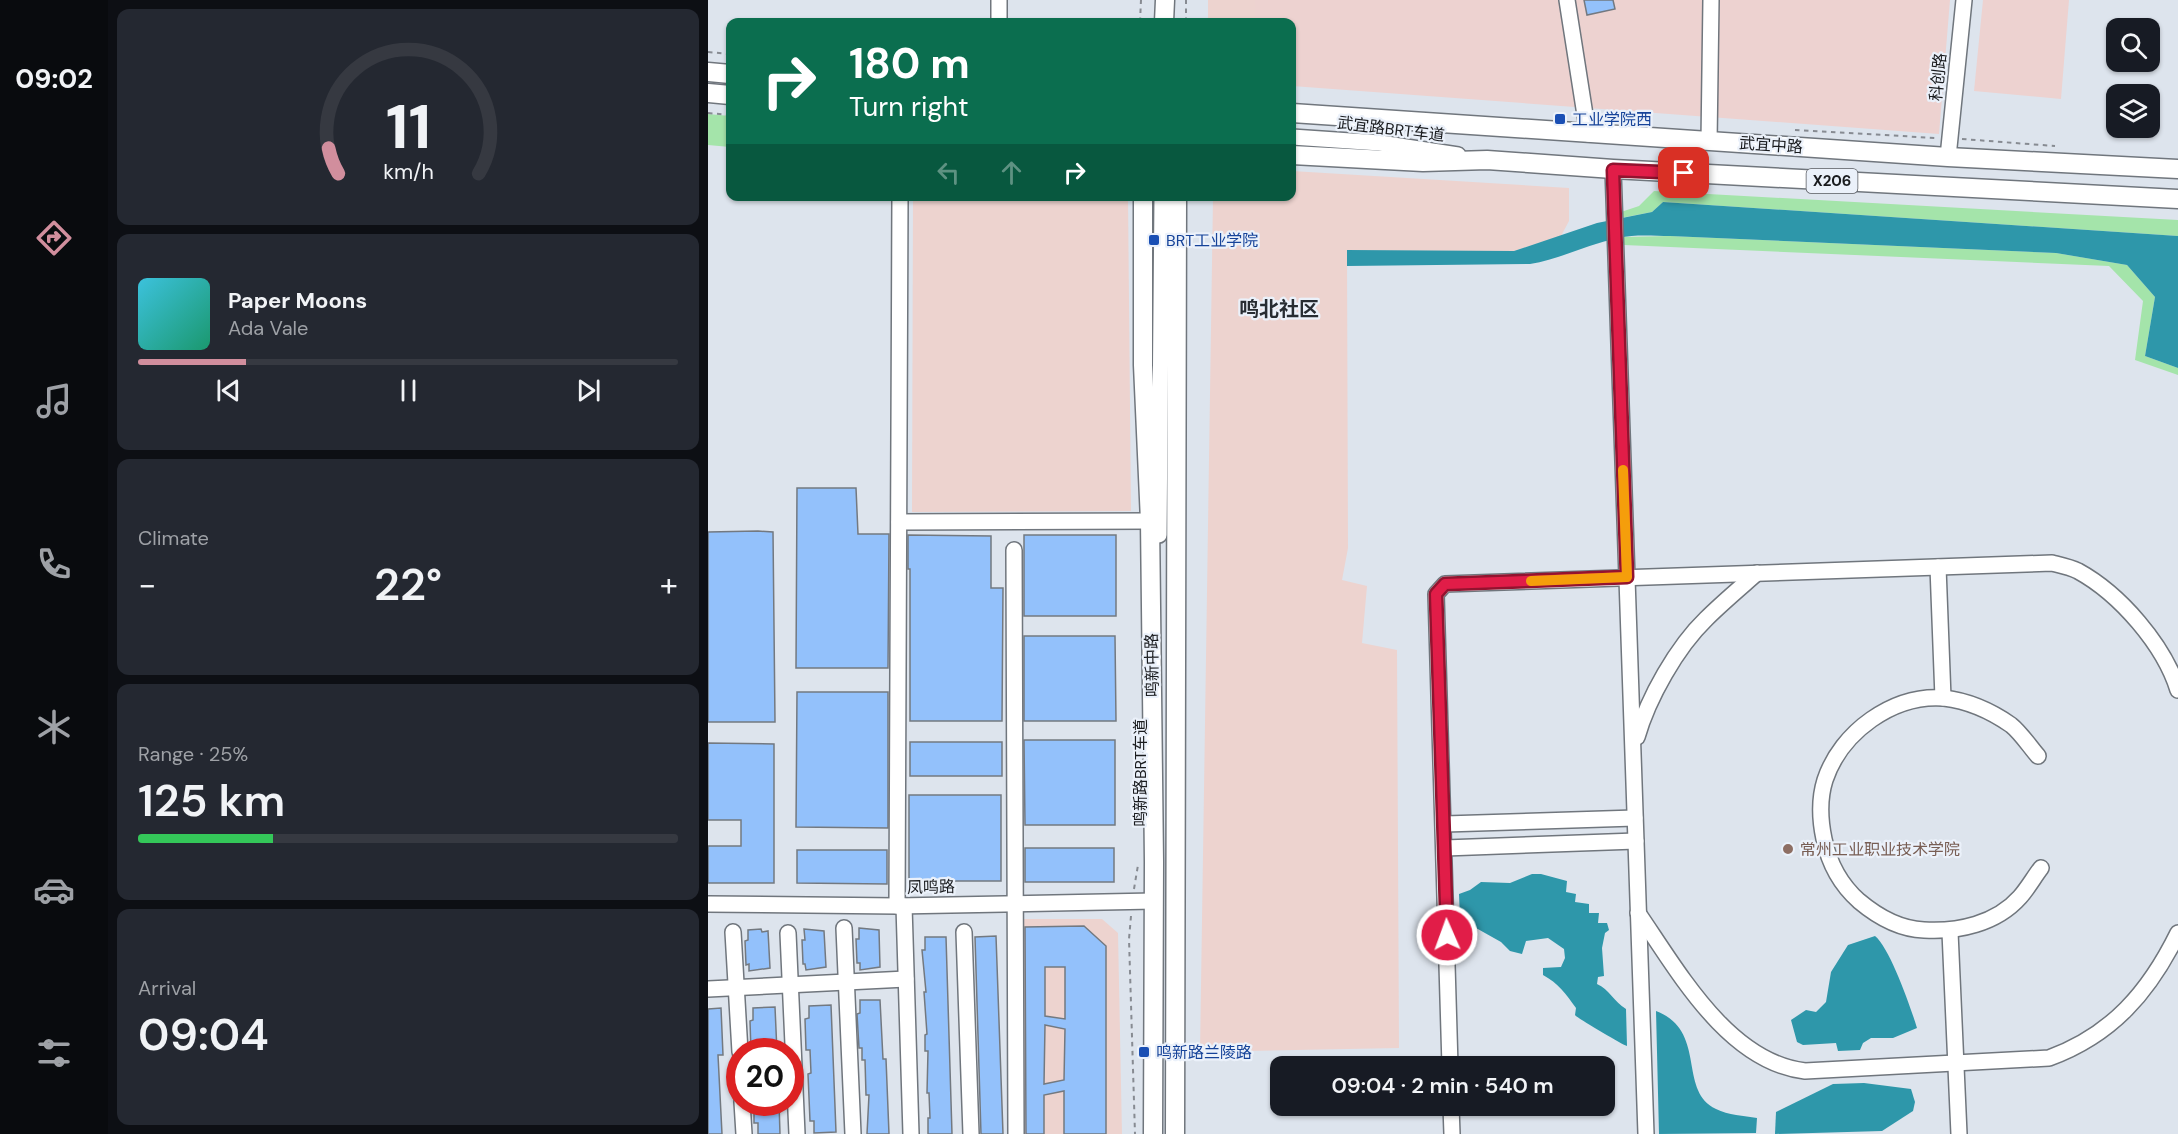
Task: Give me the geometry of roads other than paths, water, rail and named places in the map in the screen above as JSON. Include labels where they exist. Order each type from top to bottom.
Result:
[{"type":"main road","points":[[1164,18],[1165,0]]},
{"type":"main road","points":[[1176,0],[1176,18]]},
{"type":"main road","points":[[708,72],[726,74]]},
{"type":"main road","points":[[708,93],[726,95]]},
{"type":"main road","name":"武宜中路","points":[[1296,113],[1948,157],[2178,169]]},
{"type":"main road","name":"武宜中路","points":[[1296,155],[1423,162],[1487,160],[1613,170],[2178,199]]},
{"type":"main road","name":"鸣新中路","points":[[1143,201],[1143,365],[1150,521],[1154,901],[1153,1134]]},
{"type":"main road","name":"鸣新中路","points":[[1175,1134],[1177,201]]},
{"type":"street","points":[[999,0],[999,18]]},
{"type":"street","points":[[1566,0],[1588,134]]},
{"type":"street","points":[[1709,141],[1711,0]]},
{"type":"street","name":"科创路","points":[[1948,157],[1964,0]]},
{"type":"street","name":"武宜路BRT车道","points":[[1296,137],[1380,143],[1487,160]]},
{"type":"street","points":[[1613,170],[1646,1134]]},
{"type":"street","points":[[900,201],[900,906],[906,979],[911,1134]]},
{"type":"street","name":"鸣新路BRT车道","points":[[1160,1134],[1157,862],[1162,201]]},
{"type":"street","name":"鸣新路BRT车道","points":[[1167,201],[1168,1134]]},
{"type":"street","points":[[899,522],[1150,521]]},
{"type":"street","points":[[1014,550],[1013,903],[1016,1134]]},
{"type":"street","points":[[1450,1056],[1445,824],[1436,594],[1445,584],[2052,562],[2077,570],[2112,594],[2141,627],[2171,669],[2178,690]]},
{"type":"street","points":[[1938,567],[1943,698]]},
{"type":"street","points":[[1633,753],[1643,715],[1667,670],[1704,620],[1757,573]]},
{"type":"street","points":[[2038,756],[2013,727],[1981,706],[1943,698],[1905,702],[1870,719],[1843,746],[1825,781],[1820,819],[1828,857],[1847,890],[1876,915],[1912,930],[1950,932],[1987,921],[2019,899],[2041,868]]},
{"type":"street","points":[[1445,824],[1635,818]]},
{"type":"street","points":[[1445,848],[1636,841]]},
{"type":"street","name":"凤鸣路","points":[[708,904],[900,906],[1154,901]]},
{"type":"street","points":[[1638,914],[1700,1003],[1749,1049],[1785,1068],[1804,1071],[2049,1058],[2072,1050],[2099,1034],[2134,1003],[2169,952],[2178,933]]},
{"type":"street","points":[[844,928],[854,1134]]},
{"type":"street","points":[[733,932],[739,1038]]},
{"type":"street","points":[[964,932],[971,1134]]},
{"type":"street","points":[[1950,932],[1959,1134]]},
{"type":"street","points":[[788,933],[796,1134]]},
{"type":"street","points":[[708,989],[906,979]]},
{"type":"street","points":[[743,1116],[744,1134]]},
{"type":"street","points":[[1451,1116],[1452,1134]]},
{"type":"water","points":[[1663,202],[2178,236],[2178,368],[2145,356],[2155,297],[2127,265],[2056,253],[1638,236],[1608,241],[1530,264],[1347,266],[1347,250],[1514,251],[1597,223],[1652,212]]},
{"type":"water","points":[[1532,874],[1567,881],[1566,892],[1576,894],[1575,902],[1589,904],[1589,913],[1599,913],[1598,923],[1607,923],[1609,930],[1605,933],[1602,948],[1604,976],[1598,977],[1597,984],[1626,1009],[1627,1046],[1575,1015],[1576,1008],[1565,994],[1543,975],[1543,968],[1561,967],[1565,958],[1564,949],[1548,938],[1526,941],[1522,954],[1510,951],[1501,942],[1460,919],[1459,894],[1481,882],[1510,883]]},
{"type":"water","points":[[1875,936],[1893,965],[1917,1028],[1893,1038],[1871,1038],[1863,1043],[1860,1050],[1838,1051],[1836,1043],[1803,1045],[1797,1042],[1791,1020],[1806,1010],[1816,1012],[1826,1002],[1831,972],[1848,945]]},
{"type":"water","points":[[1656,1011],[1672,1020],[1682,1032],[1688,1046],[1697,1088],[1704,1100],[1721,1111],[1757,1118],[1756,1133],[1659,1134]]},
{"type":"water","points":[[1864,1083],[1911,1089],[1915,1102],[1913,1111],[1882,1131],[1775,1134],[1776,1112],[1833,1084]]},
{"type":"place","name":"工业学院西","points":[[1560,119]]},
{"type":"place","name":"BRT工业学院","points":[[1154,240]]},
{"type":"place","name":"常州工业职业技术学院","points":[[1788,849]]},
{"type":"place","name":"鸣新路兰陵路","points":[[1144,1052]]},
{"type":"district","name":"鸣北社区","points":[[1279,309]]}]
